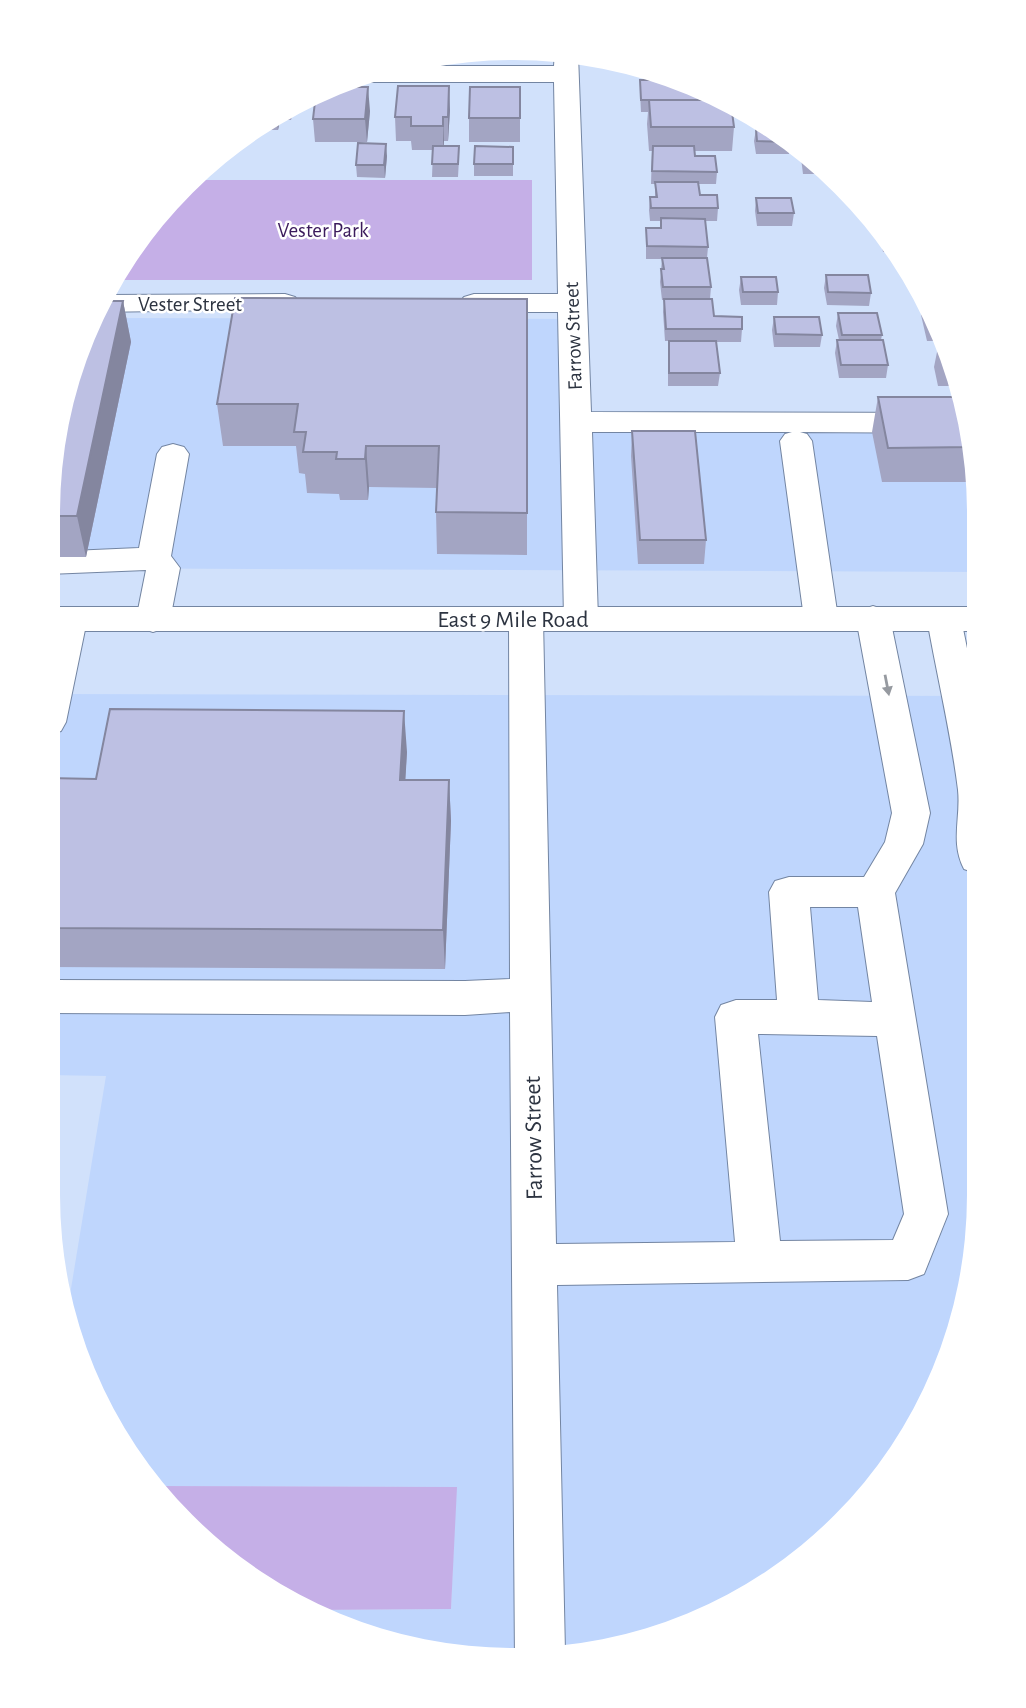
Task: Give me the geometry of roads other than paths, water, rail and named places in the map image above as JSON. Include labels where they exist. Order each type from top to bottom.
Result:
[{"type":"street","points":[[410,72],[567,63]]},
{"type":"street","name":"Farrow Street","points":[[567,63],[581,619]]},
{"type":"street","name":"Vester Street","points":[[110,304],[309,303]]},
{"type":"street","points":[[447,303],[572,303]]},
{"type":"street","points":[[576,422],[958,423]]},
{"type":"street","points":[[796,442],[821,618]]},
{"type":"street","points":[[154,559],[173,454]]},
{"type":"street","points":[[60,562],[154,559],[163,568],[153,620]]},
{"type":"street","points":[[534,1265],[908,1260],[926,1214],[875,892],[904,844],[911,813],[873,618]]},
{"type":"street","name":"Farrow Street","points":[[526,619],[540,1648]]},
{"type":"street","points":[[961,619],[967,695]]},
{"type":"street","name":"East 9 Mile Road","points":[[60,620],[961,619]]},
{"type":"street","points":[[799,1017],[789,892],[875,892]]},
{"type":"street","points":[[60,996],[465,999],[531,994]]},
{"type":"street","points":[[759,1262],[736,1017],[895,1019]]},
{"type":"park label","name":"Vester Park","points":[[323,230]]}]
